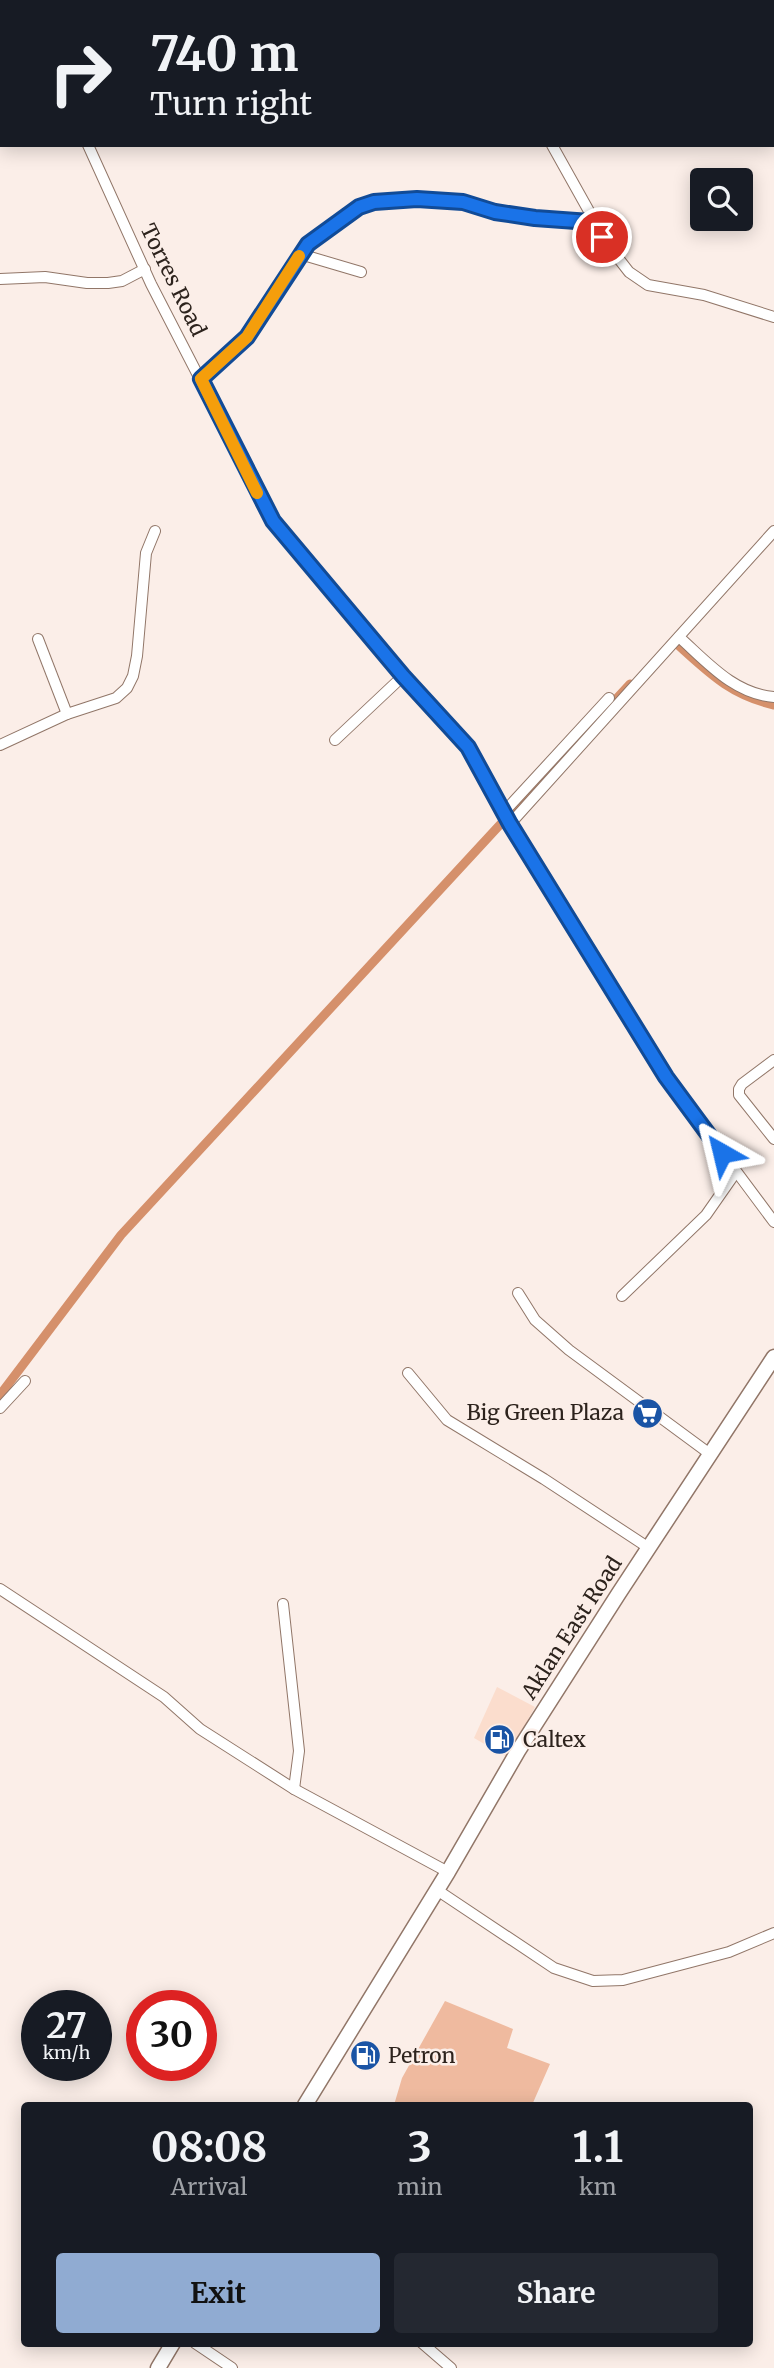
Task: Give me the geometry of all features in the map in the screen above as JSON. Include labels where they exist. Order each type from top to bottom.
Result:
[{"type":"main road","name":"Aklan East Road","points":[[307,2102],[448,1872],[518,1751],[774,1357]]},
{"type":"main road","points":[[158,2368],[171,2347]]},
{"type":"street","name":"Torres Road","points":[[89,147],[151,284],[273,521],[403,676],[468,747],[506,818],[666,1077],[774,1222]]},
{"type":"street","points":[[553,147],[590,213],[590,222],[629,272],[648,285],[704,295],[774,317]]},
{"type":"street","points":[[201,379],[247,337],[308,244],[359,207],[374,202],[417,199],[463,202],[495,212],[535,218],[590,222]]},
{"type":"street","points":[[300,254],[361,272]]},
{"type":"street","points":[[0,279],[45,277],[108,283],[122,281],[145,268]]},
{"type":"street","points":[[0,745],[68,714],[116,698],[128,688],[137,656],[146,553],[155,531]]},
{"type":"street","points":[[506,818],[679,637],[774,531]]},
{"type":"street","points":[[679,637],[732,683],[745,691],[774,697]]},
{"type":"street","points":[[38,639],[68,714]]},
{"type":"street","points":[[335,740],[403,676]]},
{"type":"street","points":[[506,818],[609,698]]},
{"type":"street","points":[[774,1059],[739,1089],[739,1095],[774,1139]]},
{"type":"street","points":[[622,1296],[706,1215],[736,1172]]},
{"type":"street","points":[[518,1293],[535,1320],[569,1350],[710,1454]]},
{"type":"street","points":[[408,1373],[447,1420],[649,1548]]},
{"type":"street","points":[[0,1408],[25,1381]]},
{"type":"street","points":[[0,1589],[164,1697],[200,1729],[294,1789],[448,1872]]},
{"type":"street","points":[[283,1604],[299,1751],[294,1789]]},
{"type":"street","points":[[437,1890],[554,1968],[593,1981],[623,1980],[729,1952],[774,1933]]},
{"type":"street","points":[[200,2347],[217,2361],[232,2368]]},
{"type":"street","points":[[427,2347],[451,2368]]},
{"type":"shaded area","points":[[497,1687],[535,1707],[507,1757],[474,1738]]},
{"type":"shaded area","points":[[445,2001],[513,2029],[507,2048],[550,2064],[533,2102],[395,2102],[402,2078]]},
{"type":"waterway","points":[[678,645],[733,689],[774,705]]},
{"type":"waterway","points":[[0,1395],[121,1235],[630,684]]},
{"type":"slow traffic","points":[[257,493],[201,379],[247,337],[299,256]]},
{"type":"place","name":"Big Green Plaza","points":[[647,1413]]},
{"type":"place","name":"Caltex","points":[[500,1740]]},
{"type":"place","name":"Petron","points":[[365,2056]]},
{"type":"route","points":[[602,237],[590,222],[495,212],[463,202],[417,199],[374,202],[359,207],[308,244],[247,337],[201,379],[273,521],[403,676],[468,747],[510,824],[666,1077],[722,1153]]}]
